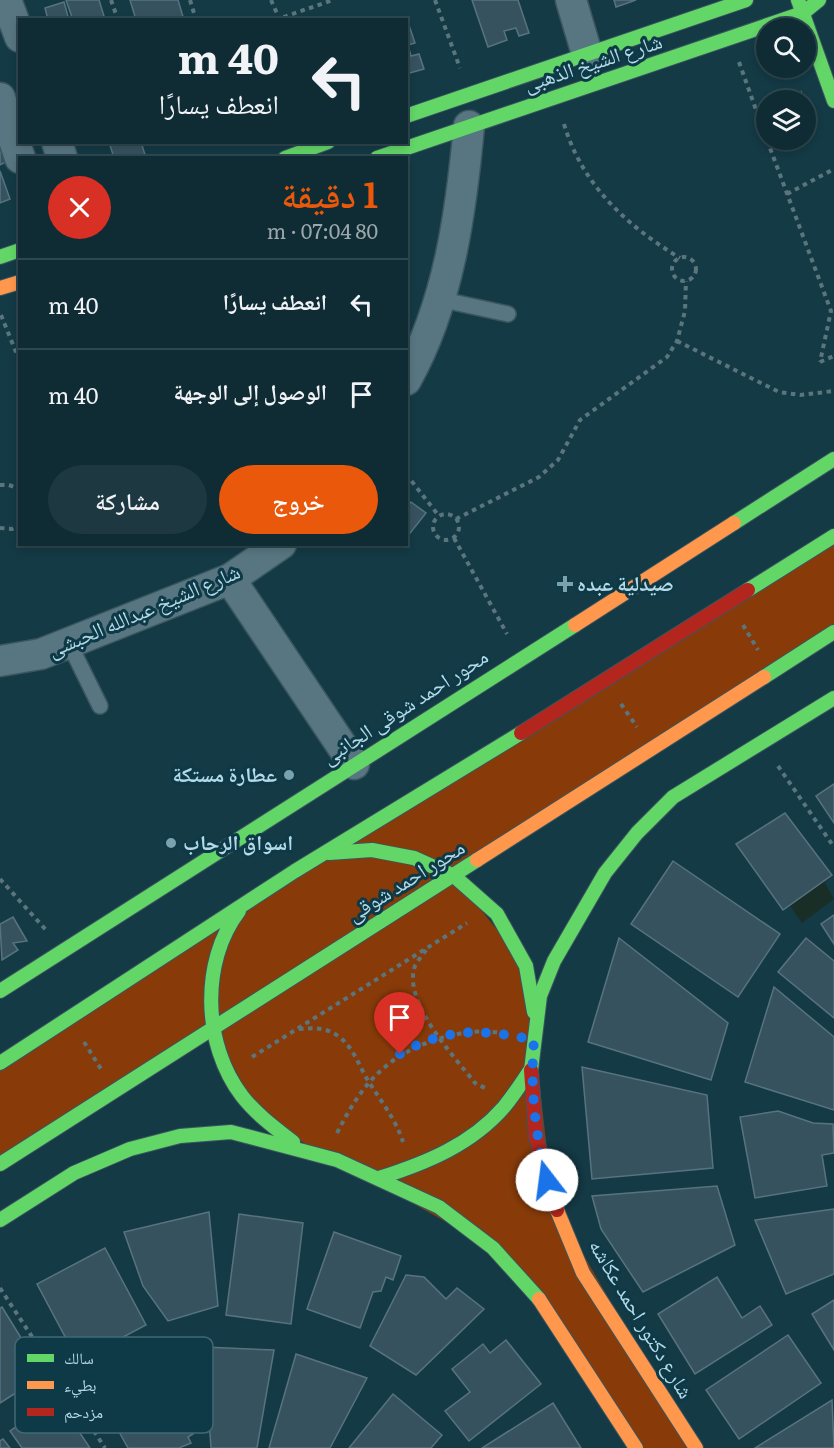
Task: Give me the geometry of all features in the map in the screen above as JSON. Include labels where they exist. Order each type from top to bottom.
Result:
[{"type":"street","points":[[6,0],[18,32]]},
{"type":"street","points":[[571,0],[587,54]]},
{"type":"street","name":"شارع الشيخ الذهبى","points":[[408,115],[746,0]]},
{"type":"street","name":"شارع الشيخ الذهبى","points":[[383,156],[730,39],[819,0]]},
{"type":"street","points":[[801,7],[834,101]]},
{"type":"street","points":[[0,98],[19,156]]},
{"type":"street","points":[[408,375],[439,299],[460,214],[469,126]]},
{"type":"street","points":[[290,156],[323,144]]},
{"type":"street","points":[[0,257],[18,251]]},
{"type":"street","points":[[0,288],[18,283]]},
{"type":"street","name":"محور احمد شوقى الجانبى","points":[[0,991],[834,459]]},
{"type":"street","points":[[0,1063],[296,871],[605,681],[834,536]]},
{"type":"street","name":"شارع الشيخ عبدالله الحبشى","points":[[0,661],[40,654],[230,579],[278,546]]},
{"type":"street","points":[[230,579],[354,764]]},
{"type":"street","name":"محور احمد شوقى","points":[[0,1164],[834,632]]},
{"type":"street","points":[[762,741],[834,698]]},
{"type":"street","name":"شارع دكتور احمد عكاشه","points":[[696,1448],[626,1349],[583,1273],[553,1202],[536,1137],[531,1069],[540,996],[554,961],[605,873],[637,833],[673,797],[762,741]]},
{"type":"street","points":[[296,871],[328,853],[372,850],[414,858],[454,876],[497,914],[526,966],[536,1023]]},
{"type":"street","points":[[249,902],[231,920],[217,954],[211,991],[213,1028],[228,1071],[261,1119],[303,1149]]},
{"type":"street","points":[[379,1178],[412,1168],[467,1140],[508,1101],[531,1069]]},
{"type":"street","points":[[0,1220],[74,1173],[130,1149],[180,1136],[231,1132],[303,1149],[337,1160],[440,1207],[493,1248],[538,1298],[592,1370],[636,1448]]},
{"type":"lane","points":[[439,299],[508,314]]},
{"type":"lane","points":[[69,643],[100,706]]},
{"type":"path","points":[[111,0],[117,18]]},
{"type":"path","points":[[190,0],[195,18]]},
{"type":"path","points":[[271,0],[277,18]]},
{"type":"path","points":[[280,18],[333,0]]},
{"type":"path","points":[[435,0],[469,94]]},
{"type":"path","points":[[730,39],[756,109]]},
{"type":"path","points":[[556,97],[568,138],[588,175],[606,200],[644,236],[680,258],[685,257],[695,263],[695,274],[686,281],[680,281],[672,273],[672,267],[680,258]]},
{"type":"path","points":[[771,150],[832,312],[820,362],[834,356]]},
{"type":"path","points":[[787,194],[834,169]]},
{"type":"path","points":[[456,519],[539,477],[558,460],[580,420],[667,357],[677,340],[685,311],[686,281]]},
{"type":"path","points":[[0,313],[18,357]]},
{"type":"path","points":[[677,340],[779,392],[800,395],[834,391]]},
{"type":"path","points":[[408,477],[439,516]]},
{"type":"path","points":[[0,485],[18,488]]},
{"type":"path","points":[[445,514],[456,519],[458,532],[454,538],[442,540],[437,537],[433,526],[439,516],[445,514]]},
{"type":"path","points":[[0,528],[18,526]]},
{"type":"path","points":[[454,538],[521,658]]},
{"type":"path","points":[[729,602],[772,672]]},
{"type":"path","points":[[605,681],[652,749]]},
{"type":"path","points":[[762,741],[834,847]]},
{"type":"path","points":[[0,879],[64,950]]},
{"type":"path","points":[[228,1071],[491,908]]},
{"type":"path","points":[[428,947],[415,966],[414,992],[430,1024],[475,1083],[508,1101]]},
{"type":"path","points":[[69,1019],[115,1091]]},
{"type":"path","points":[[298,1029],[319,1028],[338,1036],[352,1052],[369,1082],[396,1120],[412,1168]]},
{"type":"path","points":[[337,1160],[334,1138],[348,1111],[369,1082],[390,1060],[411,1047],[464,1031],[498,1032],[534,1040]]},
{"type":"path","points":[[0,1288],[32,1337]]},
{"type":"path","points":[[95,1433],[105,1448]]},
{"type":"shaded area","points":[[834,536],[834,632],[454,876],[526,966],[553,1202],[695,1448],[636,1448],[493,1248],[261,1119],[213,1028],[0,1164],[0,1063]]},
{"type":"shaded area","points":[[824,881],[834,899],[802,923],[790,906]]},
{"type":"building","points":[[66,0],[99,0],[104,16],[72,18]]},
{"type":"building","points":[[130,0],[178,0],[183,18],[135,18]]},
{"type":"building","points":[[472,0],[518,0],[529,33],[519,36],[516,28],[504,31],[507,40],[488,47]]},
{"type":"building","points":[[614,0],[636,0],[616,7]]},
{"type":"building","points":[[64,2],[68,18],[48,18],[45,8]]},
{"type":"building","points":[[408,25],[415,43],[408,45]]},
{"type":"building","points":[[408,45],[411,56],[419,54],[424,69],[408,73]]},
{"type":"building","points":[[110,144],[142,144],[145,156],[113,156]]},
{"type":"building","points":[[0,145],[6,162],[0,165]]},
{"type":"building","points":[[0,171],[10,199],[0,203]]},
{"type":"building","points":[[411,502],[426,513],[408,536],[408,506]]},
{"type":"building","points":[[834,784],[834,823],[816,796]]},
{"type":"building","points":[[785,813],[832,875],[783,910],[736,844]]},
{"type":"building","points":[[673,861],[780,934],[738,997],[631,924]]},
{"type":"building","points":[[834,915],[834,944],[821,924]]},
{"type":"building","points":[[13,917],[27,941],[13,943],[18,950],[2,960],[0,924]]},
{"type":"building","points":[[619,938],[728,1023],[711,1080],[588,1042]]},
{"type":"building","points":[[806,938],[834,961],[834,1018],[778,972]]},
{"type":"building","points":[[774,987],[834,1037],[834,1110],[745,1082]]},
{"type":"building","points":[[582,1067],[707,1095],[713,1168],[592,1179]]},
{"type":"building","points":[[778,1111],[813,1123],[833,1124],[834,1153],[822,1155],[827,1186],[755,1198],[740,1117]]},
{"type":"building","points":[[717,1186],[735,1245],[643,1292],[601,1229],[592,1196]]},
{"type":"building","points":[[834,1209],[834,1274],[786,1294],[755,1220]]},
{"type":"building","points":[[209,1212],[218,1306],[168,1321],[143,1286],[124,1232]]},
{"type":"building","points":[[239,1214],[303,1223],[291,1324],[226,1315]]},
{"type":"building","points":[[334,1232],[401,1256],[393,1280],[386,1277],[381,1291],[373,1292],[360,1328],[307,1309]]},
{"type":"building","points":[[105,1248],[146,1325],[123,1337],[65,1337],[37,1284]]},
{"type":"building","points":[[406,1275],[424,1277],[446,1299],[457,1288],[484,1309],[416,1375],[370,1346]]},
{"type":"building","points":[[717,1277],[742,1318],[760,1306],[772,1325],[695,1374],[658,1314]]},
{"type":"building","points":[[834,1300],[834,1350],[812,1314]]},
{"type":"building","points":[[2,1307],[21,1337],[15,1337],[15,1393],[0,1403],[0,1308]]},
{"type":"building","points":[[788,1335],[821,1383],[739,1439],[706,1390]]},
{"type":"building","points":[[506,1340],[541,1384],[469,1441],[445,1411],[470,1392],[452,1369],[483,1344],[490,1353]]},
{"type":"building","points":[[213,1347],[274,1350],[257,1448],[211,1448]]},
{"type":"building","points":[[296,1354],[367,1378],[330,1448],[269,1448]]},
{"type":"building","points":[[393,1394],[442,1435],[431,1448],[349,1448]]},
{"type":"building","points":[[832,1400],[834,1448],[755,1448]]},
{"type":"building","points":[[553,1403],[581,1448],[482,1448]]},
{"type":"building","points":[[15,1428],[15,1433],[80,1433],[90,1448],[22,1448],[10,1431]]},
{"type":"building","points":[[120,1433],[193,1434],[188,1437],[191,1443],[179,1448],[128,1448]]},
{"type":"building","points":[[3,1439],[10,1448],[0,1448],[0,1441]]},
{"type":"traffic: fast","points":[[408,115],[746,0]]},
{"type":"traffic: fast","points":[[798,0],[834,101]]},
{"type":"traffic: fast","points":[[383,156],[803,13],[819,0]]},
{"type":"traffic: fast","points":[[290,156],[323,144]]},
{"type":"traffic: fast","points":[[0,257],[18,251]]},
{"type":"traffic: fast","points":[[734,523],[834,459]]},
{"type":"traffic: fast","points":[[748,590],[834,536]]},
{"type":"traffic: fast","points":[[0,991],[575,625]]},
{"type":"traffic: fast","points":[[764,677],[834,632]]},
{"type":"traffic: fast","points":[[531,1070],[540,996],[554,961],[605,873],[637,833],[673,797],[834,698]]},
{"type":"traffic: fast","points":[[0,1063],[295,871],[521,733]]},
{"type":"traffic: fast","points":[[329,853],[372,850],[414,858],[454,876],[497,914],[526,966],[534,1012]]},
{"type":"traffic: fast","points":[[0,1164],[477,860]]},
{"type":"traffic: fast","points":[[239,911],[226,932],[218,954],[211,1004],[214,1028],[229,1076],[242,1096],[260,1115],[293,1142]]},
{"type":"traffic: fast","points":[[379,1178],[431,1159],[477,1132],[504,1107],[531,1069]]},
{"type":"traffic: fast","points":[[0,1220],[74,1173],[130,1149],[180,1136],[231,1132],[337,1160],[439,1207],[493,1248],[539,1299]]},
{"type":"traffic: slow","points":[[0,288],[18,283]]},
{"type":"traffic: slow","points":[[575,625],[734,523]]},
{"type":"traffic: slow","points":[[477,860],[764,677]]},
{"type":"traffic: slow","points":[[557,1210],[583,1273],[696,1448]]},
{"type":"traffic: slow","points":[[539,1299],[636,1448]]},
{"type":"traffic: jam","points":[[521,733],[748,590]]},
{"type":"traffic: jam","points":[[531,1070],[536,1137],[557,1210]]},
{"type":"place","name":"صيدلية عبده","points":[[565,584]]},
{"type":"place","name":"عطارة مستكة","points":[[289,775]]},
{"type":"place","name":"اسواق الرحاب","points":[[171,843]]},
{"type":"route","points":[[400,1054],[411,1047],[464,1031],[498,1032],[534,1040],[531,1069],[536,1137],[547,1180]]}]
